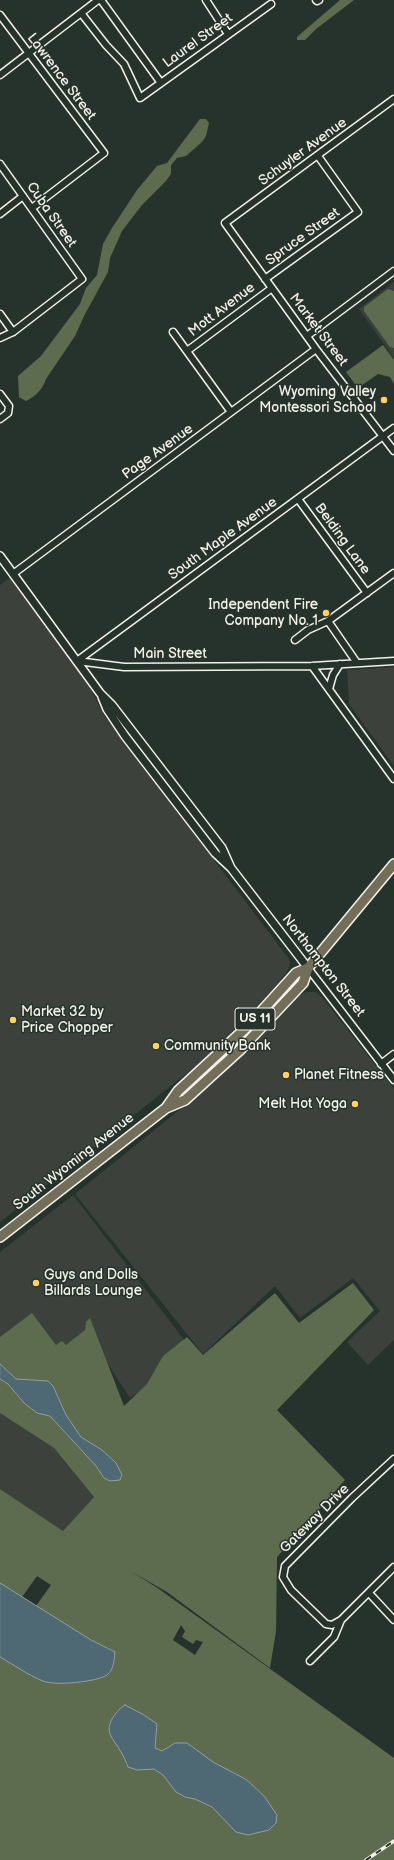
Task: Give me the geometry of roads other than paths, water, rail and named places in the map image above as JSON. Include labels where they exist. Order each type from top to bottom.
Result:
[{"type":"main road","name":"South Wyoming Avenue","points":[[0,1237],[166,1108],[178,1091],[248,1026],[296,973],[308,968],[394,864]]},
{"type":"street","points":[[0,76],[98,0],[162,83]]},
{"type":"street","points":[[206,0],[228,34]]},
{"type":"street","name":"Laurel Street","points":[[81,13],[106,45],[124,64],[140,98],[271,4]]},
{"type":"street","name":"Lawrence Street","points":[[0,15],[104,153],[32,208]]},
{"type":"street","name":"Schuyler Avenue","points":[[225,223],[394,99]]},
{"type":"street","name":"Spruce Street","points":[[265,279],[358,212],[318,156]]},
{"type":"street","name":"Cuba Street","points":[[0,164],[82,280],[13,332]]},
{"type":"street","points":[[0,214],[23,196]]},
{"type":"street","name":"Market Street","points":[[225,223],[316,349],[394,451]]},
{"type":"street","points":[[307,336],[394,271]]},
{"type":"street","name":"Mott Avenue","points":[[187,351],[272,288]]},
{"type":"street","points":[[0,314],[13,332],[0,338]]},
{"type":"street","points":[[172,332],[231,412]]},
{"type":"street","name":"Page Avenue","points":[[13,574],[316,349]]},
{"type":"street","points":[[0,394],[9,406],[8,413],[0,419]]},
{"type":"street","name":"South Maple Avenue","points":[[77,661],[394,428]]},
{"type":"street","name":"Belding Lane","points":[[298,499],[367,593]]},
{"type":"street","points":[[0,556],[77,661]]},
{"type":"street","points":[[295,640],[308,630],[328,621],[394,573]]},
{"type":"street","points":[[328,621],[357,663]]},
{"type":"street","name":"Main Street","points":[[77,661],[124,667],[312,666],[394,661]]},
{"type":"street","name":"Northampton Street","points":[[77,661],[100,693],[112,705],[222,848],[231,868],[394,1080]]},
{"type":"street","points":[[329,689],[333,674],[340,664]]},
{"type":"street","points":[[312,666],[394,778]]},
{"type":"street","points":[[381,1064],[394,1054]]},
{"type":"street","name":"Gateway Drive","points":[[341,1620],[332,1625],[326,1624],[291,1590],[283,1578],[285,1566],[352,1498],[394,1459]]},
{"type":"street","points":[[310,1662],[334,1637],[341,1620],[394,1567]]},
{"type":"street","points":[[369,1593],[394,1620]]},
{"type":"water","points":[[0,1364],[16,1379],[48,1381],[53,1386],[66,1415],[81,1437],[102,1450],[116,1463],[122,1475],[120,1480],[110,1481],[104,1478],[96,1466],[50,1416],[37,1413],[24,1403],[8,1384],[0,1379]]},
{"type":"water","points":[[0,1583],[91,1640],[115,1652],[113,1665],[109,1673],[94,1680],[65,1683],[48,1682],[32,1676],[0,1657]]},
{"type":"water","points":[[125,1705],[157,1724],[155,1748],[162,1751],[175,1743],[187,1743],[213,1762],[247,1780],[264,1796],[277,1815],[276,1823],[269,1830],[248,1835],[236,1832],[212,1807],[176,1792],[163,1775],[154,1769],[137,1770],[128,1767],[109,1730],[113,1717]]},
{"type":"railway","points":[[366,1860],[394,1841]]},
{"type":"place","name":"Wyoming Valley Montessori School","points":[[384,400]]},
{"type":"place","name":"Independent Fire Company No. 1","points":[[326,613]]},
{"type":"place","name":"Market 32 by Price Chopper","points":[[13,1020]]},
{"type":"place","name":"Community Bank","points":[[156,1046]]},
{"type":"place","name":"Planet Fitness","points":[[286,1075]]},
{"type":"place","name":"Melt Hot Yoga","points":[[355,1104]]},
{"type":"place","name":"Guys and Dolls Billards Lounge","points":[[36,1283]]}]
